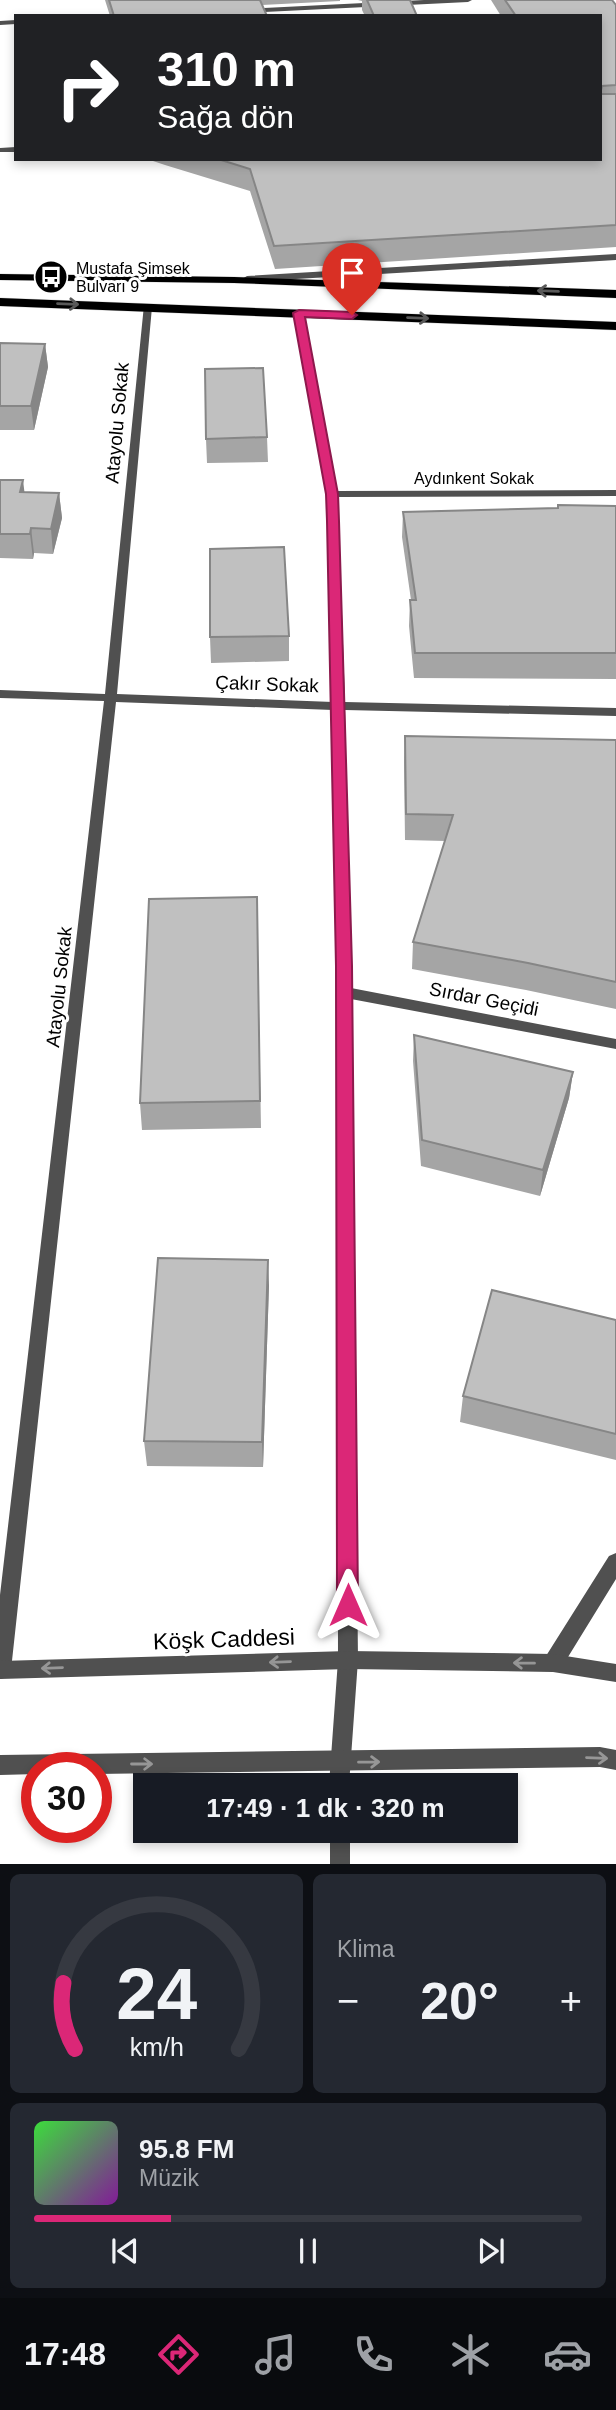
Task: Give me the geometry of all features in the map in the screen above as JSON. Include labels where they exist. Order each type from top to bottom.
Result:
[{"type":"main road","points":[[0,277],[234,280],[616,294]]},
{"type":"main road","points":[[0,302],[616,326]]},
{"type":"street","points":[[233,12],[468,0]]},
{"type":"street","points":[[234,280],[616,257]]},
{"type":"street","name":"Atayolu Sokak","points":[[0,1670],[111,696],[147,307]]},
{"type":"street","points":[[299,313],[332,494],[339,706],[344,992],[348,1660],[339,1773]]},
{"type":"street","name":"Aydınkent Sokak","points":[[332,494],[616,493]]},
{"type":"street","name":"Çakır Sokak","points":[[0,694],[616,712]]},
{"type":"street","name":"Sırdar Geçidi","points":[[344,992],[616,1044]]},
{"type":"street","points":[[554,1663],[616,1562]]},
{"type":"street","name":"Köşk Caddesi","points":[[0,1670],[348,1660],[554,1663],[616,1673]]},
{"type":"street","points":[[0,1765],[600,1757],[616,1760]]},
{"type":"street","points":[[340,1843],[340,1864]]},
{"type":"building","points":[[109,0],[260,0],[266,14],[113,14]]},
{"type":"building","points":[[367,0],[410,0],[416,14],[373,14]]},
{"type":"building","points":[[505,0],[612,0],[616,5],[616,85],[602,86],[602,14],[515,14]]},
{"type":"building","points":[[602,94],[616,94],[616,225],[274,246],[250,169],[224,161],[602,161]]},
{"type":"building","points":[[0,343],[45,344],[31,406],[0,406]]},
{"type":"building","points":[[263,368],[267,437],[206,439],[205,369]]},
{"type":"building","points":[[0,480],[23,480],[20,492],[59,493],[51,529],[31,528],[30,534],[0,534]]},
{"type":"building","points":[[558,505],[616,506],[616,653],[415,653],[410,600],[416,600],[403,512],[558,508]]},
{"type":"building","points":[[284,547],[289,636],[210,637],[210,549]]},
{"type":"building","points":[[405,736],[616,740],[616,982],[413,942],[453,815],[406,814]]},
{"type":"building","points":[[257,897],[260,1101],[140,1103],[149,899]]},
{"type":"building","points":[[414,1035],[573,1072],[543,1170],[422,1140]]},
{"type":"building","points":[[158,1258],[268,1260],[262,1442],[144,1441]]},
{"type":"building","points":[[492,1290],[616,1320],[616,1434],[463,1396]]},
{"type":"place","name":"Mustafa Şimsek Bulvarı 9","points":[[51,277]]},
{"type":"route","points":[[348,1605],[344,966],[332,494],[299,313],[352,315]]}]
